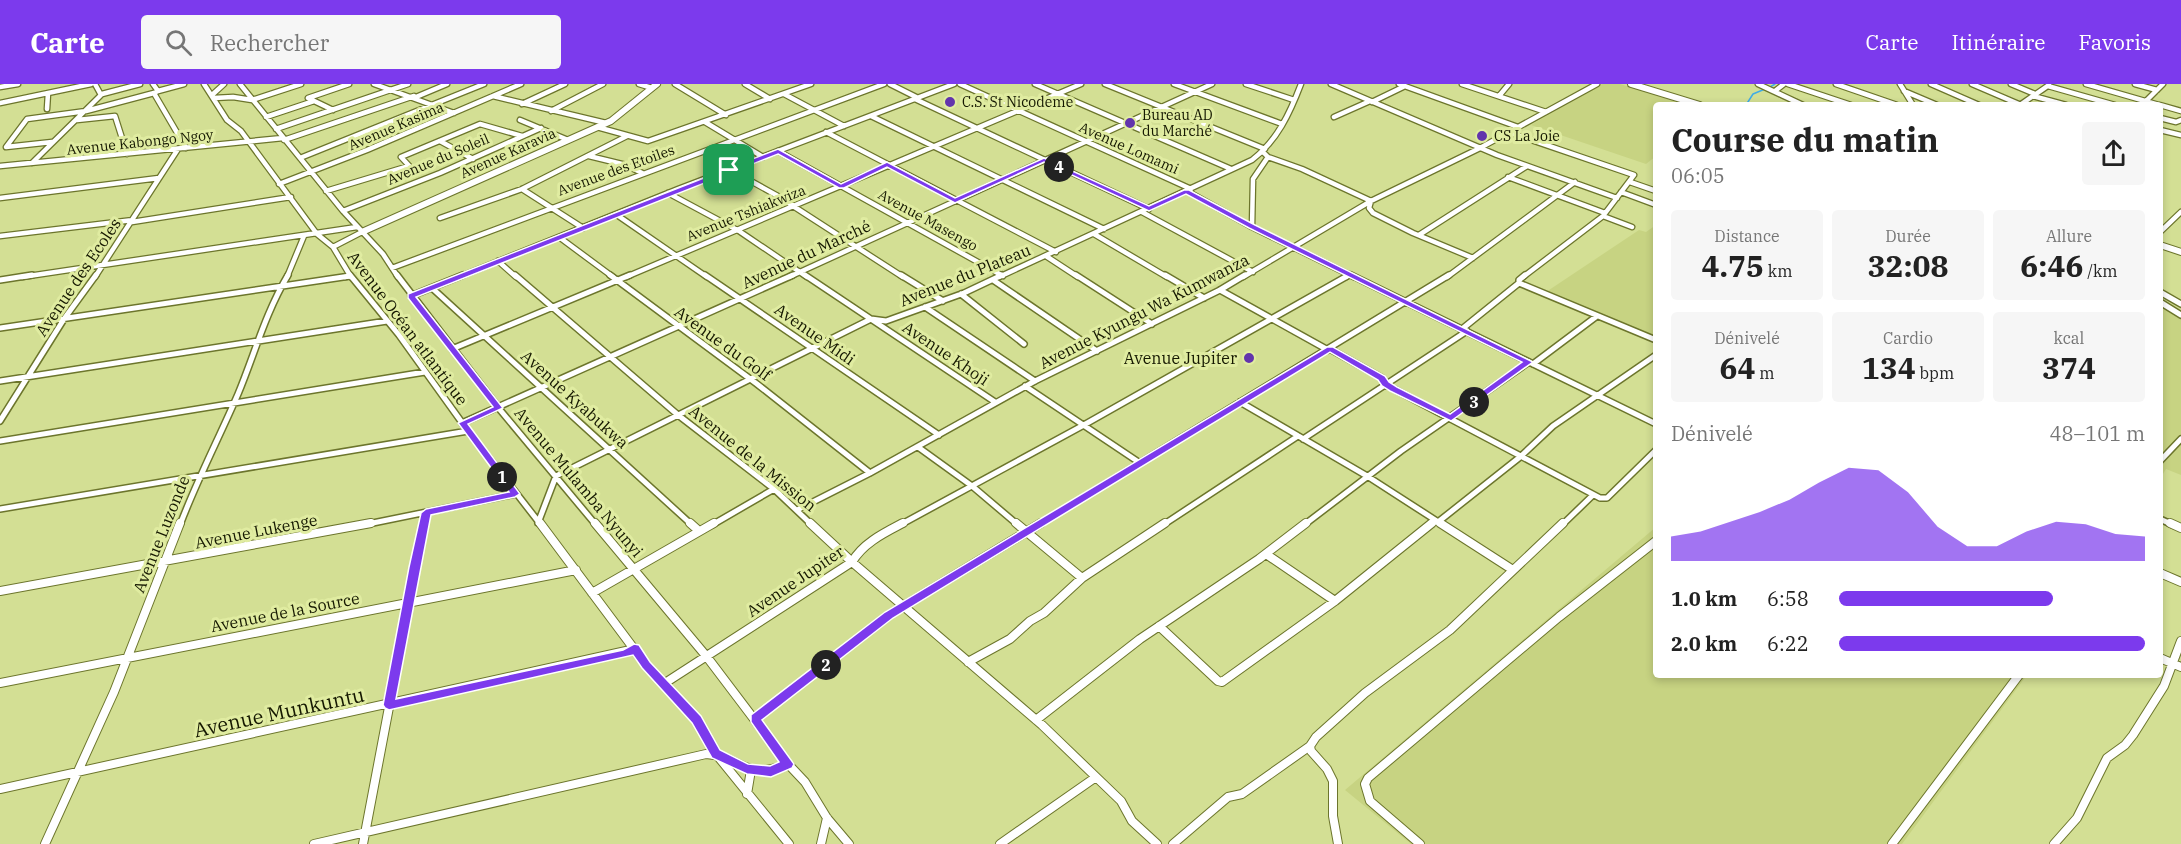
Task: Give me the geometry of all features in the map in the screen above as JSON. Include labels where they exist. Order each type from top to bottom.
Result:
[{"type":"street","points":[[0,87],[16,84],[21,89],[23,99]]},
{"type":"street","points":[[53,84],[56,92]]},
{"type":"street","points":[[0,103],[93,84],[102,94]]},
{"type":"street","points":[[31,164],[102,94],[140,84]]},
{"type":"street","points":[[153,84],[186,148]]},
{"type":"street","points":[[52,142],[6,147],[27,119],[86,111],[184,84]]},
{"type":"street","name":"Avenue Océan atlantique","points":[[204,84],[227,120],[241,131],[317,234],[333,247],[351,276],[646,665],[697,720],[716,754],[789,844]]},
{"type":"street","points":[[213,97],[224,84]]},
{"type":"street","name":"Avenue Mulamba Nyunyi","points":[[240,84],[343,211],[383,254],[411,296],[499,408],[634,568],[686,635],[707,657],[737,699],[805,782],[845,843]]},
{"type":"street","points":[[213,97],[252,100],[301,84]]},
{"type":"street","points":[[334,110],[308,98],[349,84]]},
{"type":"street","points":[[374,84],[435,104],[454,113]]},
{"type":"street","points":[[276,129],[408,84]]},
{"type":"street","name":"Avenue Kabongo Ngoy","points":[[0,166],[283,139],[415,97],[447,84]]},
{"type":"street","points":[[300,158],[484,84]]},
{"type":"street","name":"Avenue Kasima","points":[[279,184],[521,84]]},
{"type":"street","points":[[522,105],[565,84]]},
{"type":"street","points":[[550,111],[603,84]]},
{"type":"street","points":[[639,84],[654,86]]},
{"type":"street","points":[[675,84],[726,115]]},
{"type":"street","points":[[745,84],[770,99]]},
{"type":"street","points":[[597,127],[648,141],[811,84]]},
{"type":"street","name":"Avenue des Etoiles","points":[[392,268],[884,84]]},
{"type":"street","points":[[890,84],[975,128],[1149,209]]},
{"type":"street","points":[[411,296],[668,193],[954,84]]},
{"type":"street","name":"Avenue Lomami","points":[[960,84],[1189,190],[1252,227],[1653,423]]},
{"type":"street","points":[[1035,84],[1230,169]]},
{"type":"street","name":"Avenue Tshiakwiza","points":[[452,349],[794,207],[931,146],[1081,84]]},
{"type":"street","points":[[1105,84],[1264,151],[1268,157],[1302,168],[1371,201],[1370,211],[1473,258]]},
{"type":"street","points":[[1174,84],[1282,124]]},
{"type":"street","name":"Avenue du Marché","points":[[462,423],[612,359],[1122,123],[1212,84]]},
{"type":"street","points":[[1246,84],[1294,100]]},
{"type":"street","points":[[1331,84],[1480,148],[1617,198]]},
{"type":"street","points":[[1463,84],[1546,112]]},
{"type":"street","points":[[1499,96],[1509,84]]},
{"type":"street","name":"Avenue Kyungu Wa Kumwanza","points":[[798,509],[918,447],[1025,386],[1220,290],[1371,201],[1480,148],[1595,84]]},
{"type":"street","points":[[1630,84],[1690,102]]},
{"type":"street","points":[[1758,84],[1797,102]]},
{"type":"street","points":[[1775,91],[1786,84],[1842,102]]},
{"type":"street","points":[[1836,84],[1888,102]]},
{"type":"street","points":[[1899,84],[1911,102]]},
{"type":"street","points":[[1931,84],[1972,102]]},
{"type":"street","points":[[1972,84],[2013,102]]},
{"type":"street","points":[[2011,84],[2056,102]]},
{"type":"street","points":[[2086,84],[2149,102]]},
{"type":"street","points":[[2135,84],[2157,90]]},
{"type":"street","points":[[2146,101],[2163,84]]},
{"type":"street","name":"Avenue du Plateau","points":[[556,476],[871,319],[886,321],[961,294],[1149,209],[1230,169],[1264,151],[1282,124],[1300,85]]},
{"type":"street","points":[[1334,117],[1402,85],[1518,127]]},
{"type":"street","points":[[2024,102],[2049,85],[2105,102]]},
{"type":"street","name":"Avenue Karavia","points":[[360,229],[606,123],[654,86]]},
{"type":"street","points":[[1904,91],[1930,102]]},
{"type":"street","points":[[47,109],[48,93]]},
{"type":"street","points":[[784,94],[844,126]]},
{"type":"street","points":[[492,96],[522,105],[606,123]]},
{"type":"street","points":[[266,117],[314,101]]},
{"type":"street","points":[[2163,106],[2181,111]]},
{"type":"street","points":[[77,120],[115,116],[127,154]]},
{"type":"street","points":[[871,116],[1104,229]]},
{"type":"street","points":[[2163,119],[2176,122],[2180,118]]},
{"type":"street","points":[[2167,132],[2180,118]]},
{"type":"street","points":[[520,120],[568,140]]},
{"type":"street","points":[[705,122],[763,157]]},
{"type":"street","points":[[326,190],[411,168],[401,157],[481,124],[522,136]]},
{"type":"street","name":"Avenue du Soleil","points":[[343,211],[473,159],[542,128]]},
{"type":"street","points":[[2163,131],[2181,135]]},
{"type":"street","points":[[826,132],[1056,252]]},
{"type":"street","points":[[968,662],[1010,639],[1030,621],[1044,613],[1082,578],[1338,412],[1437,354],[1519,283],[1519,280],[1604,214],[1634,175],[1508,132]]},
{"type":"street","points":[[440,218],[522,189],[627,136]]},
{"type":"street","points":[[440,141],[473,159]]},
{"type":"street","name":"Avenue des Ecoles","points":[[0,421],[64,319],[104,265],[178,149]]},
{"type":"street","name":"Avenue Masengo","points":[[778,151],[1003,276]]},
{"type":"street","points":[[588,156],[626,165],[642,173]]},
{"type":"street","points":[[1252,227],[1253,180],[1268,157]]},
{"type":"street","points":[[1419,235],[1527,166]]},
{"type":"street","points":[[729,170],[755,182],[854,247],[912,280],[943,301]]},
{"type":"street","points":[[1508,177],[1556,194],[1632,227]]},
{"type":"street","points":[[0,198],[159,178]]},
{"type":"street","points":[[755,719],[903,605],[1028,532],[1407,302],[1473,258],[1575,182]]},
{"type":"street","points":[[1629,182],[1653,190]]},
{"type":"street","points":[[522,189],[583,228]]},
{"type":"street","points":[[1621,192],[1653,204]]},
{"type":"street","name":"Avenue Khoji","points":[[668,193],[737,230],[995,402]]},
{"type":"street","points":[[0,236],[132,221],[291,197]]},
{"type":"street","points":[[1142,212],[1253,272]]},
{"type":"street","points":[[2163,229],[2181,212]]},
{"type":"street","name":"Avenue Midi","points":[[617,215],[939,435]]},
{"type":"street","points":[[0,279],[360,229]]},
{"type":"street","points":[[333,247],[360,229]]},
{"type":"street","points":[[1094,234],[1204,298]]},
{"type":"street","name":"Avenue Luzonde","points":[[45,844],[114,692],[125,658],[199,476],[233,403],[279,288],[289,273],[304,236]]},
{"type":"street","name":"Avenue du Golf","points":[[559,237],[678,328],[750,379],[870,473]]},
{"type":"street","points":[[2163,246],[2181,252]]},
{"type":"street","points":[[1046,256],[1152,324]]},
{"type":"street","name":"Avenue de la Mission","points":[[498,261],[678,415],[798,509],[852,562],[1036,720],[1121,801],[1132,820],[1157,844]]},
{"type":"street","name":"Avenue Jupiter","points":[[665,683],[852,562],[858,552],[879,536],[1082,426],[1349,275]]},
{"type":"street","points":[[0,328],[351,276]]},
{"type":"street","points":[[993,280],[1097,351]]},
{"type":"street","points":[[1519,283],[1653,339]]},
{"type":"street","name":"Avenue Kyabukwa","points":[[432,288],[699,531]]},
{"type":"street","points":[[1220,290],[1382,378],[1385,384],[1593,495],[1607,498],[1653,453]]},
{"type":"street","points":[[961,294],[1024,344]]},
{"type":"street","points":[[2163,294],[2181,304]]},
{"type":"street","points":[[2163,304],[2181,315]]},
{"type":"street","points":[[925,307],[1035,381]]},
{"type":"street","points":[[1036,720],[1159,626],[1266,554],[1366,476],[1598,316]]},
{"type":"street","points":[[0,381],[387,321]]},
{"type":"street","points":[[1159,626],[1218,681],[1222,682],[1335,601],[1520,457],[1553,426],[1653,357]]},
{"type":"street","points":[[0,441],[426,372]]},
{"type":"street","points":[[1025,386],[1140,463]]},
{"type":"street","points":[[1240,402],[1366,476],[1513,570]]},
{"type":"street","points":[[0,509],[468,431]]},
{"type":"street","points":[[2163,458],[2181,439]]},
{"type":"street","points":[[918,447],[972,486],[1082,578]]},
{"type":"street","points":[[538,523],[556,476]]},
{"type":"street","points":[[592,593],[774,489]]},
{"type":"street","name":"Avenue Lukenge","points":[[0,591],[426,513],[515,494]]},
{"type":"street","points":[[1173,844],[1228,797],[1242,794],[1310,746],[1336,718],[1450,630],[1593,495]]},
{"type":"street","points":[[363,844],[407,603],[426,513]]},
{"type":"street","points":[[2163,520],[2181,528]]},
{"type":"street","points":[[1420,844],[1370,801],[1365,784],[1368,778],[1559,617],[1653,543]]},
{"type":"street","points":[[1266,554],[1335,601]]},
{"type":"street","name":"Avenue de la Source","points":[[0,682],[576,570]]},
{"type":"street","points":[[2163,574],[2181,582]]},
{"type":"street","points":[[2054,844],[2077,818],[2107,758],[2133,735],[2164,686],[2181,641]]},
{"type":"street","name":"Avenue Munkuntu","points":[[0,789],[625,653],[634,649]]},
{"type":"street","points":[[2163,659],[2181,667]]},
{"type":"street","points":[[1892,844],[2017,678]]},
{"type":"street","points":[[1310,746],[1333,781],[1338,844]]},
{"type":"street","points":[[314,844],[675,761],[716,754],[751,770],[771,771],[788,764]]},
{"type":"street","points":[[747,794],[751,770]]},
{"type":"street","points":[[1000,844],[1096,777]]},
{"type":"street","points":[[821,844],[827,818]]},
{"type":"shaded area","points":[[1602,84],[1620,84],[1677,102],[1653,102],[1653,158],[1646,164],[1531,125]]},
{"type":"shaded area","points":[[1653,227],[1653,338],[1546,292],[1639,230],[1646,232]]},
{"type":"shaded area","points":[[2163,300],[2181,311],[2181,475],[2166,469],[2163,474]]},
{"type":"shaded area","points":[[1653,530],[1653,678],[2025,678],[1902,844],[1411,844],[1345,790]]},
{"type":"waterway","points":[[1770,87],[1775,84]]},
{"type":"waterway","points":[[1748,102],[1753,94],[1765,89]]},
{"type":"place","name":"C.S. St Nicodeme","points":[[950,102]]},
{"type":"place","name":"Bureau AD du Marché","points":[[1130,123]]},
{"type":"place","name":"CS La Joie","points":[[1482,136]]},
{"type":"place","name":"Avenue Jupiter","points":[[1249,358]]},
{"type":"route","points":[[778,151],[841,186],[887,165],[955,200],[1044,160],[1149,209],[1187,191],[1252,227],[1528,362],[1451,418],[1385,384],[1382,378],[1330,349],[903,605],[874,626],[755,719],[788,764],[771,771],[747,769],[716,754],[697,720],[634,649],[625,653],[389,705],[426,513],[515,494],[462,423],[499,408],[411,296],[729,170],[778,151]]}]
